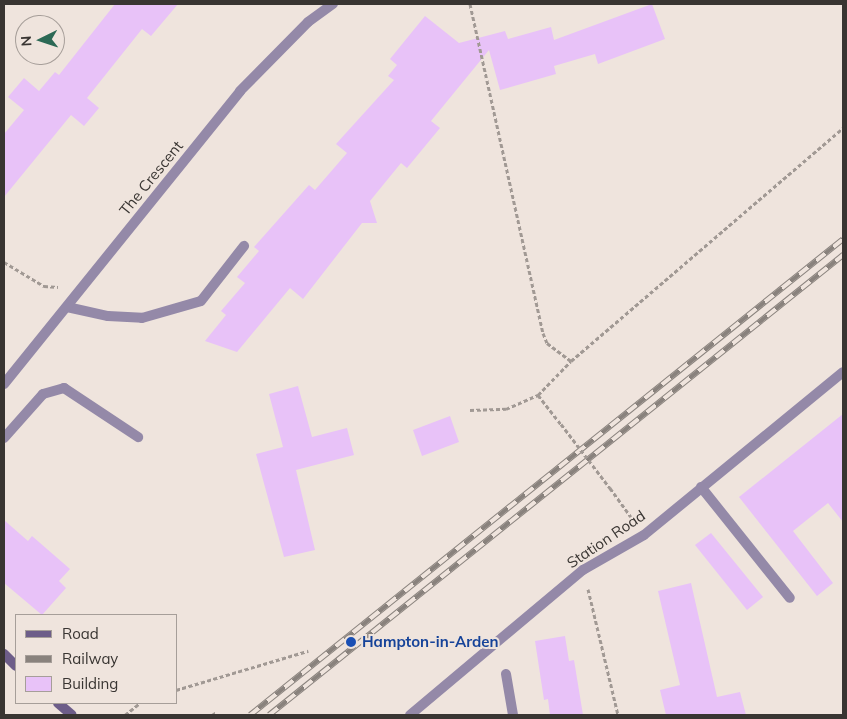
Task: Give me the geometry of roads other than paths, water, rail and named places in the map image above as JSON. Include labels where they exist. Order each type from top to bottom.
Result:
[{"type":"main road","points":[[4,655],[15,665]]},
{"type":"main road","points":[[59,704],[72,715]]},
{"type":"street","name":"The Crescent","points":[[4,384],[260,69],[308,22],[333,4]]},
{"type":"street","points":[[67,307],[108,316],[142,318],[201,301],[244,246]]},
{"type":"street","name":"Station Road","points":[[410,715],[583,570],[644,534],[843,372]]},
{"type":"street","points":[[4,438],[43,394],[64,388],[138,437]]},
{"type":"street","points":[[701,487],[790,598]]},
{"type":"street","points":[[506,674],[513,715]]},
{"type":"railway","points":[[250,715],[843,239]]},
{"type":"railway","points":[[269,715],[843,255]]},
{"type":"place","name":"Hampton-in-Arden","points":[[351,642]]}]
